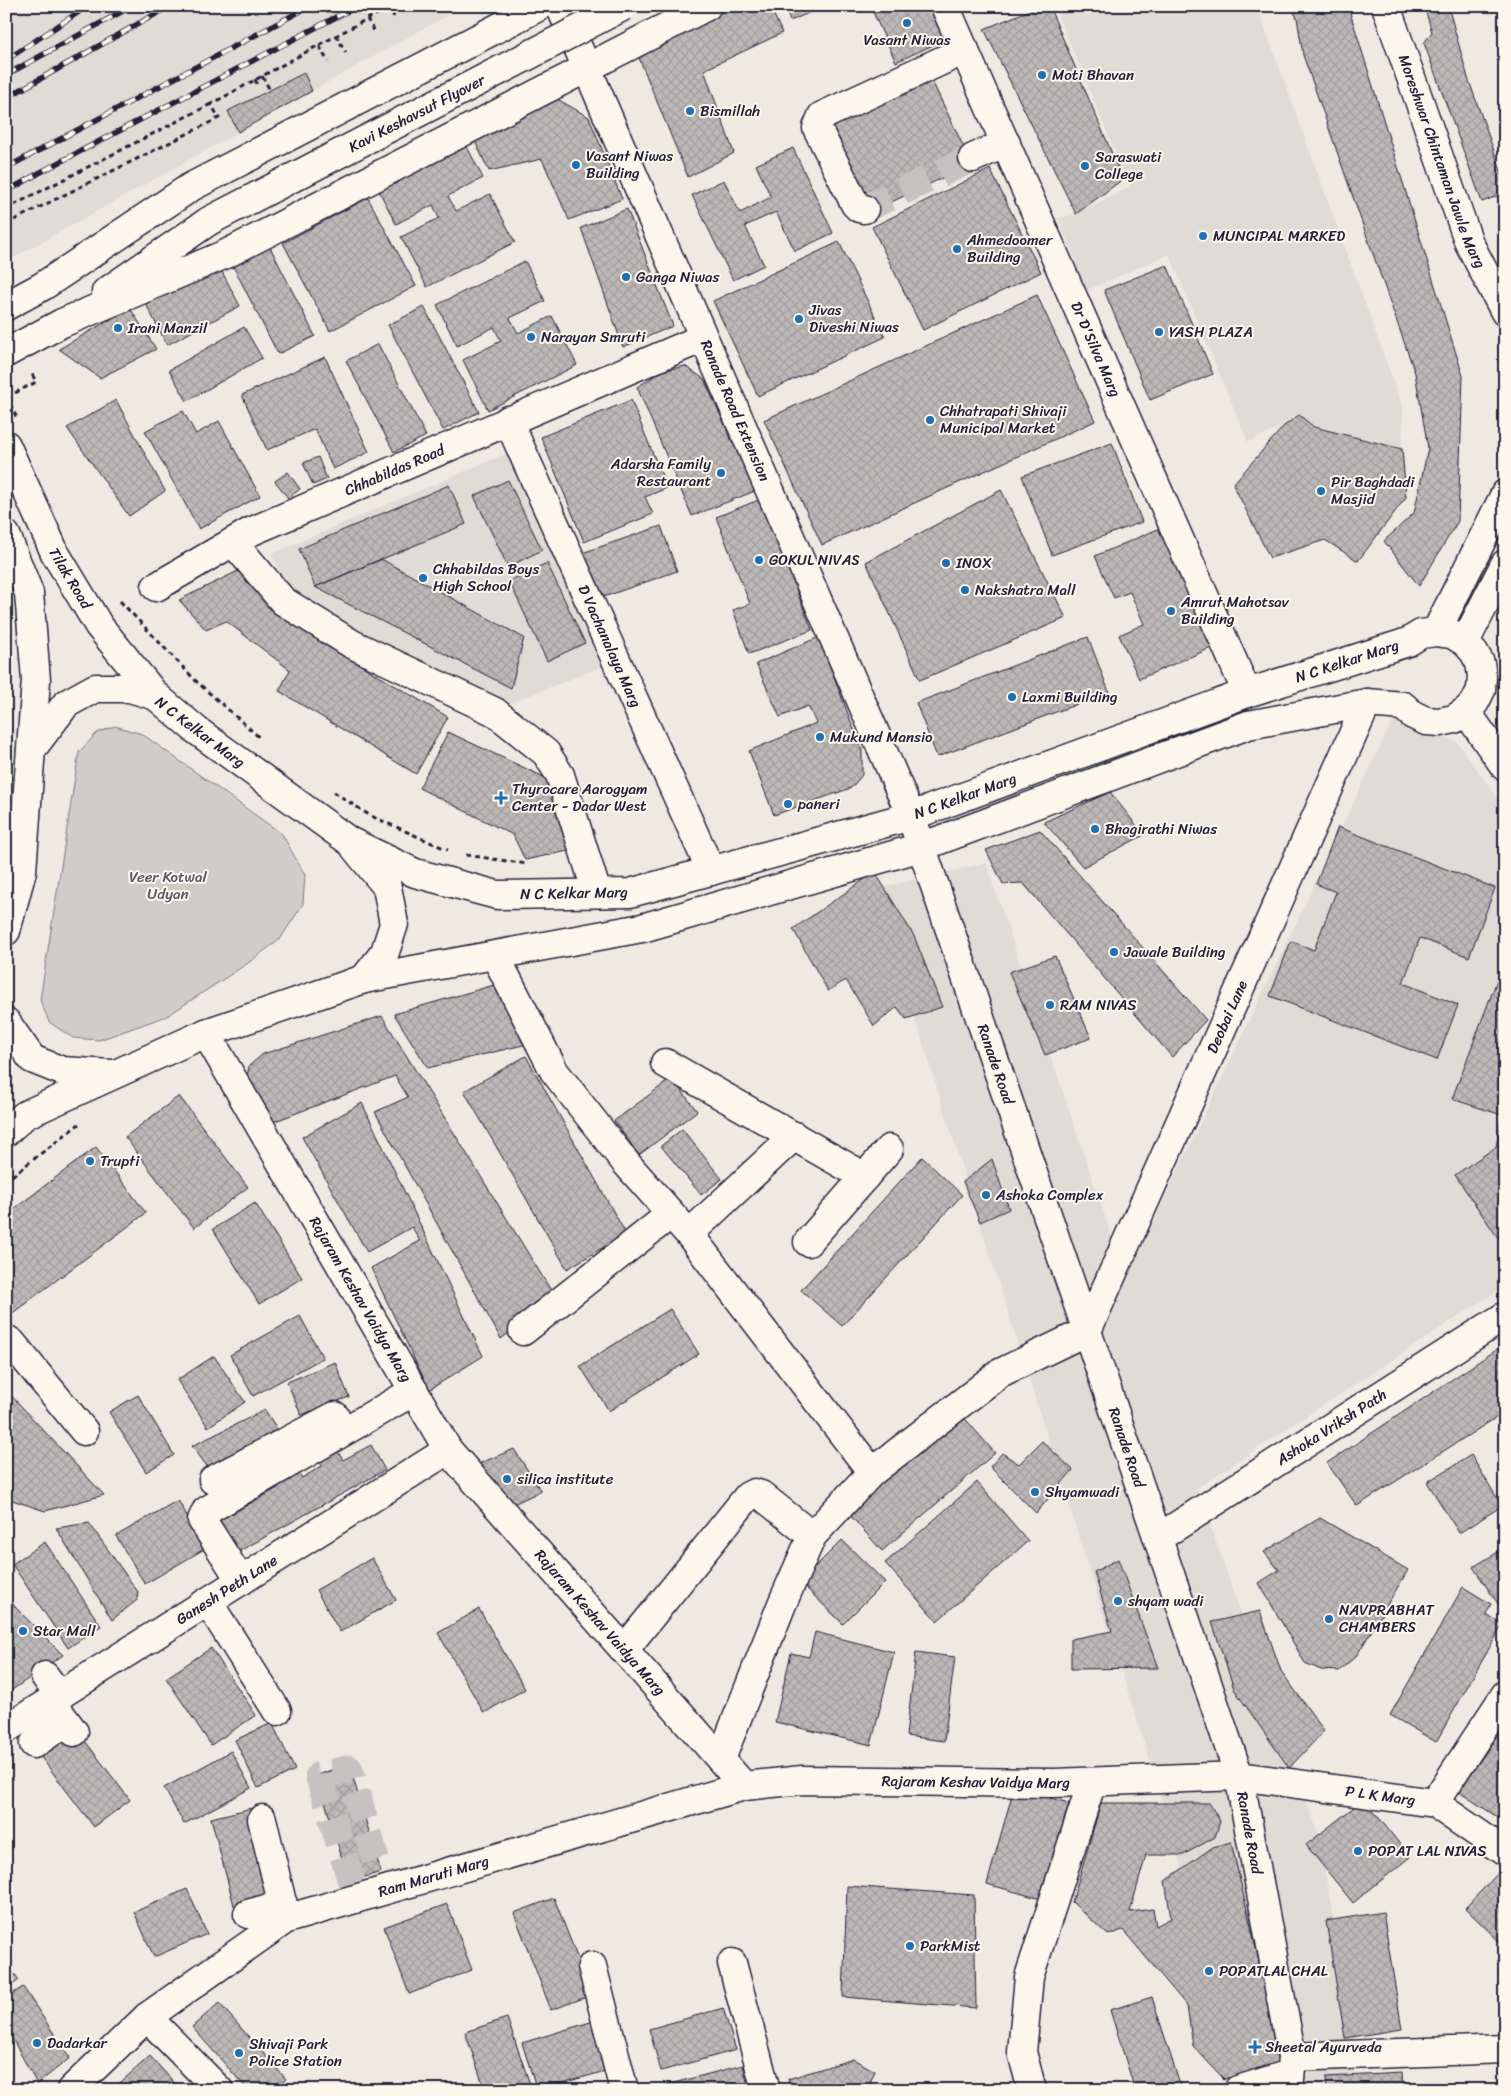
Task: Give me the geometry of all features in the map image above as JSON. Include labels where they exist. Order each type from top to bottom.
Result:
[{"type":"street","points":[[6,306],[43,286],[191,187],[540,6]]},
{"type":"street","name":"Ranade Road Extension","points":[[560,6],[911,816]]},
{"type":"street","name":"Kavi Keshavsut Flyover","points":[[43,286],[209,221],[624,6]]},
{"type":"street","points":[[17,359],[62,323],[226,254],[707,6]]},
{"type":"street","name":"Dr D'Silva Marg","points":[[945,6],[1247,693]]},
{"type":"street","name":"Moreshwar Chintaman Jawle Marg","points":[[1386,6],[1469,243],[1505,312]]},
{"type":"street","points":[[864,209],[859,208],[855,204],[817,128],[818,122],[822,116],[964,50]]},
{"type":"street","points":[[973,158],[1006,143]]},
{"type":"street","name":"Kavi Keshavsut Flyover","points":[[62,323],[209,221]]},
{"type":"street","name":"Chhabildas Road","points":[[156,587],[250,532],[703,338]]},
{"type":"street","name":"D Vachanalaya Marg","points":[[508,420],[710,871]]},
{"type":"street","name":"Tilak Road","points":[[6,444],[56,553],[100,626],[156,696]]},
{"type":"street","points":[[6,1132],[25,1115],[206,1034],[364,979],[642,928],[921,847],[1248,724],[1367,703],[1402,706],[1413,715],[1426,721],[1440,722],[1454,719],[1466,711],[1478,696],[1482,676],[1476,655],[1465,642],[1452,634],[1436,632],[1505,494]]},
{"type":"street","points":[[6,535],[29,594],[36,680],[22,871],[6,931]]},
{"type":"street","points":[[233,542],[283,601],[352,644],[495,712],[546,753],[560,775],[597,893]]},
{"type":"street","points":[[1465,642],[1505,564]]},
{"type":"street","name":"N C Kelkar Marg","points":[[31,750],[66,704],[96,688],[130,688],[156,696],[196,730],[349,842],[414,873],[497,895],[630,893],[911,816],[1247,693],[1408,642],[1421,634],[1436,632]]},
{"type":"street","name":"Deobai Lane","points":[[1087,1331],[1367,703]]},
{"type":"street","points":[[1466,711],[1505,767]]},
{"type":"street","name":"Ranade Road","points":[[911,816],[1240,1776],[1290,2074]]},
{"type":"street","points":[[349,842],[387,887],[394,924],[385,952],[364,979]]},
{"type":"street","points":[[495,955],[554,1071],[626,1163],[689,1234],[872,1472]]},
{"type":"street","points":[[6,1022],[32,1059],[62,1071],[115,1075]]},
{"type":"street","name":"Rajaram Keshav Vaidya Marg","points":[[206,1034],[448,1450],[744,1786],[802,1780],[1092,1782],[1240,1776]]},
{"type":"street","points":[[665,1063],[865,1177]]},
{"type":"street","points":[[689,1234],[794,1136]]},
{"type":"street","points":[[808,1242],[889,1149]]},
{"type":"street","points":[[523,1331],[671,1214]]},
{"type":"street","name":"Ashoka Vriksh Path","points":[[1158,1538],[1505,1316]]},
{"type":"street","points":[[721,1759],[782,1604],[812,1536],[872,1472],[1000,1373],[1087,1331]]},
{"type":"street","points":[[6,1339],[12,1343],[84,1431]]},
{"type":"street","points":[[213,1480],[410,1385]]},
{"type":"street","points":[[241,1581],[202,1520],[206,1512],[410,1385]]},
{"type":"street","name":"Ganesh Peth Lane","points":[[45,1723],[208,1602],[448,1450]]},
{"type":"street","points":[[624,1650],[748,1496],[754,1493],[761,1495],[812,1536]]},
{"type":"street","points":[[208,1602],[277,1711]]},
{"type":"street","points":[[1434,1803],[1505,1695]]},
{"type":"street","name":"P L K Marg","points":[[1240,1776],[1434,1803],[1505,1852]]},
{"type":"street","points":[[1032,2090],[1022,2052],[1029,1978],[1092,1782]]},
{"type":"street","name":"Ram Maruti Marg","points":[[71,2090],[147,2017],[284,1911],[368,1886],[744,1786]]},
{"type":"street","points":[[248,1914],[284,1911],[262,1819]]},
{"type":"street","points":[[732,1963],[740,2029],[766,2090]]},
{"type":"street","points":[[592,1966],[624,2090]]},
{"type":"street","points":[[147,2017],[219,2090]]},
{"type":"street","points":[[1238,2090],[1290,2074],[1505,2049]]},
{"type":"path","points":[[389,6],[394,16]]},
{"type":"path","points":[[8,208],[211,104],[336,35],[394,6]]},
{"type":"path","points":[[367,19],[374,31]]},
{"type":"path","points":[[336,35],[346,53]]},
{"type":"path","points":[[319,45],[328,62]]},
{"type":"path","points":[[262,76],[270,90]]},
{"type":"path","points":[[255,79],[258,87]]},
{"type":"path","points":[[6,224],[219,118],[211,104]]},
{"type":"path","points":[[7,397],[36,382],[17,359]]},
{"type":"path","points":[[100,626],[156,587]]},
{"type":"path","points":[[6,1180],[80,1123]]},
{"type":"path","points":[[6,1171],[12,1176]]},
{"type":"shaded area","points":[[6,6],[464,6],[6,262]]},
{"type":"shaded area","name":"MUNCIPAL MARKED","points":[[1054,6],[1257,6],[1403,408],[1402,449],[1314,427],[1299,415],[1284,426],[1248,442],[1169,254],[1087,290],[1058,218],[1076,214],[1130,187]]},
{"type":"shaded area","name":"Chhabildas Boys High School","points":[[510,452],[601,667],[500,707],[295,602],[271,554]]},
{"type":"shaded area","points":[[1393,720],[1457,742],[1505,808],[1505,1286],[1197,1488],[1318,1833],[1354,2034],[1354,2090],[1229,2090],[1231,2033],[1148,1755],[874,889],[986,863],[1126,1279]]},
{"type":"green space","name":"Veer Kotwal Udyan","points":[[115,726],[142,734],[282,834],[305,875],[303,904],[280,939],[248,963],[167,1016],[99,1040],[73,1038],[49,1022],[40,1000],[79,752],[97,733]]},
{"type":"building","name":"Bismillah","points":[[726,6],[770,6],[782,33],[704,70],[734,153],[688,177],[637,53]]},
{"type":"building","points":[[784,6],[825,6],[790,21]]},
{"type":"building","name":"Vasant Niwas","points":[[870,6],[929,6],[944,40],[896,62]]},
{"type":"building","name":"Moti Bhavan","points":[[1040,6],[1049,6],[1123,179],[1076,214],[984,29]]},
{"type":"building","points":[[1291,6],[1348,6],[1463,376],[1458,521],[1419,586],[1384,541],[1414,513],[1428,448],[1415,373],[1303,55],[1297,18]]},
{"type":"building","points":[[1424,6],[1448,6],[1468,78],[1505,182],[1505,193],[1482,202],[1424,43],[1432,32]]},
{"type":"building","points":[[304,73],[312,91],[238,132],[228,111]]},
{"type":"building","points":[[930,77],[972,164],[868,213],[827,126]]},
{"type":"building","name":"Vasant Niwas Building","points":[[557,99],[589,117],[622,199],[569,220],[542,159],[489,171],[473,137]]},
{"type":"building","points":[[463,139],[483,178],[448,196],[456,211],[490,194],[515,242],[427,287],[401,237],[439,218],[433,205],[396,224],[375,183]]},
{"type":"building","points":[[793,148],[833,233],[795,251],[776,212],[745,226],[764,265],[733,280],[692,195],[724,180],[740,213],[771,197],[756,165]]},
{"type":"building","name":"Ahmedoomer Building","points":[[990,169],[1041,272],[923,330],[872,227]]},
{"type":"building","points":[[368,198],[416,286],[330,331],[283,243]]},
{"type":"building","name":"Ganga Niwas","points":[[627,209],[673,326],[623,347],[581,228]]},
{"type":"building","name":"Jivas Diveshi Niwas","points":[[839,242],[885,337],[758,396],[713,301]]},
{"type":"building","points":[[270,247],[315,336],[278,354],[233,266]]},
{"type":"building","name":"Narayan Smruti","points":[[525,261],[545,301],[510,318],[518,333],[552,316],[577,365],[488,410],[463,360],[501,341],[494,327],[457,346],[437,305]]},
{"type":"building","name":"YASH PLAZA","points":[[1167,265],[1213,374],[1150,400],[1104,290]]},
{"type":"building","points":[[219,266],[240,306],[167,345],[146,304]]},
{"type":"building","name":"Chhatrapati Shivaji Municipal Market","points":[[1037,295],[1095,421],[822,545],[764,420]]},
{"type":"building","points":[[424,307],[479,412],[443,430],[388,325]]},
{"type":"building","name":"Irani Manzil","points":[[130,308],[156,349],[100,378],[59,349]]},
{"type":"building","points":[[244,327],[262,358],[187,401],[169,370]]},
{"type":"building","points":[[378,344],[426,436],[394,452],[346,361]]},
{"type":"building","points":[[325,357],[369,452],[333,469],[315,429],[267,450],[242,395]]},
{"type":"building","points":[[685,366],[704,379],[755,491],[692,516],[637,387],[662,371]]},
{"type":"building","points":[[116,400],[165,491],[129,516],[67,428]]},
{"type":"building","points":[[631,400],[667,488],[645,497],[653,514],[584,542],[541,437]]},
{"type":"building","points":[[183,411],[196,434],[219,421],[260,496],[199,529],[145,431]]},
{"type":"building","name":"Pir Baghdadi Masjid","points":[[1299,415],[1314,427],[1402,449],[1406,497],[1358,561],[1325,540],[1270,558],[1233,484],[1284,426]]},
{"type":"building","points":[[1112,443],[1142,522],[1052,555],[1022,476]]},
{"type":"building","points":[[318,457],[327,479],[313,485],[303,463]]},
{"type":"building","points":[[288,472],[300,489],[288,498],[275,481]]},
{"type":"building","points":[[508,480],[542,550],[508,567],[474,496]]},
{"type":"building","points":[[449,485],[466,524],[315,587],[299,549]]},
{"type":"building","name":"Nakshatra Mall","points":[[1001,490],[1066,618],[920,680],[866,562]]},
{"type":"building","name":"GOKUL NIVAS","points":[[761,499],[812,630],[749,654],[733,610],[750,604],[716,517]]},
{"type":"building","points":[[661,526],[677,571],[598,599],[582,553]]},
{"type":"building","name":"Amrut Mahotsav Building","points":[[1165,526],[1218,645],[1139,679],[1119,635],[1144,624],[1130,592],[1114,598],[1095,556]]},
{"type":"building","points":[[381,559],[524,638],[511,688],[315,587]]},
{"type":"building","points":[[547,563],[585,643],[547,661],[509,581]]},
{"type":"building","points":[[238,571],[330,647],[448,717],[416,774],[279,691],[290,670],[226,621],[206,630],[179,600]]},
{"type":"building","points":[[1505,621],[1505,662],[1503,627]]},
{"type":"building","name":"Mukund Mansio","points":[[819,637],[862,751],[862,775],[851,788],[774,815],[749,751],[816,723],[808,706],[780,717],[756,664]]},
{"type":"building","name":"Laxmi Building","points":[[1088,637],[1109,692],[937,757],[916,703]]},
{"type":"building","points":[[448,732],[546,778],[577,849],[525,860],[513,835],[419,788]]},
{"type":"building","name":"Bhagirathi Niwas","points":[[1110,792],[1144,835],[1083,867],[1044,822]]},
{"type":"building","points":[[1338,827],[1495,888],[1469,957],[1420,938],[1403,983],[1458,1005],[1437,1060],[1270,996],[1291,941],[1314,950],[1336,892],[1316,884]]},
{"type":"building","name":"Jawale Building","points":[[1040,830],[1206,1020],[1172,1057],[1023,883],[1003,884],[986,850]]},
{"type":"building","points":[[875,872],[914,936],[942,1007],[906,1019],[897,1007],[874,1026],[846,980],[828,991],[793,929]]},
{"type":"building","name":"RAM NIVAS","points":[[1055,956],[1091,1038],[1045,1055],[1009,972]]},
{"type":"building","points":[[1500,972],[1505,974],[1505,1248],[1455,1175],[1496,1147],[1502,1115],[1452,1099]]},
{"type":"building","points":[[501,983],[527,1044],[428,1068],[394,1014]]},
{"type":"building","points":[[382,1016],[555,1297],[501,1339],[375,1112],[408,1097],[395,1076],[270,1123],[246,1083],[249,1066],[263,1054]]},
{"type":"building","points":[[526,1056],[626,1234],[567,1269],[464,1091]]},
{"type":"building","points":[[672,1078],[697,1111],[639,1155],[614,1121]]},
{"type":"building","points":[[179,1096],[248,1187],[194,1228],[125,1137]]},
{"type":"building","points":[[362,1103],[483,1356],[429,1390],[371,1268],[420,1241],[412,1227],[367,1252],[302,1137]]},
{"type":"building","points":[[682,1129],[722,1179],[701,1195],[661,1146]]},
{"type":"building","points":[[96,1147],[146,1213],[6,1318],[6,1215]]},
{"type":"building","points":[[922,1157],[962,1195],[842,1326],[801,1290]]},
{"type":"building","name":"Ashoka Complex","points":[[992,1159],[1009,1209],[980,1222],[963,1182]]},
{"type":"building","points":[[255,1203],[302,1278],[259,1304],[213,1229]]},
{"type":"building","points":[[670,1309],[699,1354],[609,1411],[580,1366]]},
{"type":"building","points":[[300,1316],[323,1358],[253,1396],[230,1355]]},
{"type":"building","points":[[1505,1344],[1505,1412],[1357,1506],[1327,1463]]},
{"type":"building","points":[[214,1356],[245,1402],[208,1427],[177,1380]]},
{"type":"building","points":[[335,1362],[349,1397],[301,1415],[287,1382]]},
{"type":"building","points":[[6,1390],[104,1495],[45,1511],[6,1498]]},
{"type":"building","points":[[138,1395],[174,1455],[146,1472],[109,1412]]},
{"type":"building","points":[[265,1410],[277,1429],[209,1469],[192,1446]]},
{"type":"building","points":[[961,1414],[995,1453],[882,1551],[848,1513]]},
{"type":"building","name":"Shyamwadi","points":[[1042,1441],[1073,1470],[1036,1513],[990,1467],[1002,1453],[1019,1464]]},
{"type":"building","points":[[371,1445],[385,1470],[231,1556],[213,1524],[278,1488],[274,1480],[296,1468],[302,1478],[322,1466],[318,1459],[336,1449],[343,1460]]},
{"type":"building","name":"silica institute","points":[[514,1449],[541,1491],[503,1509],[471,1467]]},
{"type":"building","points":[[1471,1455],[1502,1506],[1459,1533],[1427,1482]]},
{"type":"building","points":[[977,1482],[1028,1541],[937,1621],[885,1563]]},
{"type":"building","points":[[178,1500],[206,1548],[145,1584],[116,1536]]},
{"type":"building","points":[[6,1514],[9,1515],[6,1531]]},
{"type":"building","name":"NAVPRABHAT CHAMBERS","points":[[1320,1518],[1408,1570],[1357,1655],[1339,1671],[1321,1670],[1305,1663],[1259,1583],[1279,1570],[1264,1552]]},
{"type":"building","points":[[89,1523],[138,1592],[137,1600],[112,1620],[56,1528]]},
{"type":"building","points":[[842,1540],[885,1582],[843,1624],[800,1582]]},
{"type":"building","points":[[45,1542],[101,1626],[68,1648],[12,1564]]},
{"type":"building","points":[[1505,1548],[1505,1614],[1473,1567]]},
{"type":"building","points":[[372,1558],[396,1600],[340,1632],[316,1590]]},
{"type":"building","name":"shyam wadi","points":[[1118,1559],[1158,1668],[1071,1669],[1071,1639],[1112,1631],[1094,1572]]},
{"type":"building","points":[[1463,1587],[1491,1604],[1486,1614],[1503,1624],[1436,1742],[1390,1715]]},
{"type":"building","name":"Star Mall","points":[[6,1595],[16,1608],[63,1655],[6,1694]]},
{"type":"building","points":[[479,1609],[525,1689],[484,1713],[438,1633]]},
{"type":"building","points":[[1260,1611],[1281,1671],[1324,1731],[1289,1768],[1234,1689],[1212,1622]]},
{"type":"building","points":[[815,1632],[894,1652],[871,1745],[775,1722],[791,1653],[809,1657]]},
{"type":"building","points":[[211,1648],[256,1715],[211,1745],[166,1678]]},
{"type":"building","points":[[916,1652],[955,1657],[944,1741],[906,1736]]},
{"type":"building","points":[[272,1723],[295,1770],[258,1788],[235,1740]]},
{"type":"building","points":[[1505,1724],[1505,1822],[1459,1792]]},
{"type":"building","points":[[64,1732],[79,1733],[130,1800],[94,1827],[37,1752]]},
{"type":"building","points":[[231,1751],[251,1788],[184,1824],[164,1788]]},
{"type":"building","points":[[349,1764],[381,1872],[349,1882],[317,1775]]},
{"type":"building","points":[[1014,1788],[1069,1803],[1041,1899],[987,1884]]},
{"type":"building","name":"POPAT LAL NIVAS","points":[[1364,1799],[1410,1857],[1353,1903],[1306,1845]]},
{"type":"building","name":"POPATLAL CHAL","points":[[1101,1803],[1209,1803],[1220,1821],[1215,1837],[1183,1855],[1146,1855],[1130,1912],[1153,1909],[1156,1926],[1171,1918],[1165,1881],[1213,1847],[1231,1842],[1283,2063],[1224,2079],[1193,2046],[1187,2006],[1123,1930],[1108,1935],[1072,1902]]},
{"type":"building","points":[[252,1808],[276,1898],[235,1909],[211,1818]]},
{"type":"building","points":[[1503,1868],[1505,1870],[1505,1947],[1465,1908]]},
{"type":"building","name":"ParkMist","points":[[847,1886],[974,1895],[976,2008],[843,1997]]},
{"type":"building","points":[[187,1889],[207,1934],[154,1957],[134,1912]]},
{"type":"building","points":[[554,1898],[592,1995],[551,2010],[514,1913]]},
{"type":"building","points":[[447,1904],[472,1970],[409,1994],[384,1927]]},
{"type":"building","points":[[1383,1912],[1402,2029],[1345,2038],[1326,1921]]},
{"type":"building","points":[[6,1963],[19,1980],[6,1989]]},
{"type":"building","name":"Dadarkar","points":[[23,1987],[70,2058],[37,2084],[6,2027],[6,1998]]},
{"type":"building","points":[[1152,1997],[1180,2085],[1164,2090],[1135,2090],[1110,2010]]},
{"type":"building","name":"Shivaji Park Police Station","points":[[219,2003],[286,2079],[274,2090],[248,2090],[192,2027]]},
{"type":"building","points":[[723,2008],[736,2050],[661,2071],[649,2029]]},
{"type":"building","points":[[507,2018],[532,2090],[485,2090],[465,2032]]},
{"type":"building","points":[[597,2020],[613,2069],[537,2090],[522,2043]]},
{"type":"building","points":[[150,2056],[181,2090],[112,2090]]},
{"type":"building","points":[[853,2059],[875,2071],[867,2090],[791,2090],[788,2079]]},
{"type":"building","points":[[743,2065],[749,2090],[667,2090],[666,2085]]},
{"type":"building","points":[[1402,2073],[1403,2090],[1327,2090],[1326,2077]]},
{"type":"tunnel","points":[[864,209],[973,158]]},
{"type":"tunnel","points":[[352,1883],[319,1776],[349,1769],[380,1874]]},
{"type":"railway","points":[[6,60],[88,6]]},
{"type":"railway","points":[[6,75],[132,6]]},
{"type":"railway","points":[[6,98],[170,6]]},
{"type":"railway","points":[[6,168],[310,6]]},
{"type":"railway","points":[[6,192],[357,6]]},
{"type":"place","name":"Vasant Niwas","points":[[907,23]]},
{"type":"place","name":"Moti Bhavan","points":[[1042,75]]},
{"type":"place","name":"Bismillah","points":[[690,111]]},
{"type":"place","name":"Vasant Niwas Building","points":[[576,165]]},
{"type":"place","name":"Saraswati College","points":[[1085,166]]},
{"type":"place","name":"MUNCIPAL MARKED","points":[[1203,236]]},
{"type":"place","name":"Ahmedoomer Building","points":[[957,249]]},
{"type":"place","name":"Ganga Niwas","points":[[626,277]]},
{"type":"place","name":"Jivas Diveshi Niwas","points":[[799,319]]},
{"type":"place","name":"Irani Manzil","points":[[118,328]]},
{"type":"place","name":"YASH PLAZA","points":[[1159,332]]},
{"type":"place","name":"Narayan Smruti","points":[[531,337]]},
{"type":"place","name":"Chhatrapati Shivaji Municipal Market","points":[[930,420]]},
{"type":"place","name":"Adarsha Family Restaurant","points":[[721,473]]},
{"type":"place","name":"Pir Baghdadi Masjid","points":[[1321,491]]},
{"type":"place","name":"GOKUL NIVAS","points":[[759,560]]},
{"type":"place","name":"INOX","points":[[946,563]]},
{"type":"place","name":"Chhabildas Boys High School","points":[[423,578]]},
{"type":"place","name":"Nakshatra Mall","points":[[965,590]]},
{"type":"place","name":"Amrut Mahotsav Building","points":[[1171,611]]},
{"type":"place","name":"Laxmi Building","points":[[1012,697]]},
{"type":"place","name":"Mukund Mansio","points":[[820,737]]},
{"type":"place","name":"Thyrocare Aarogyam Center - Dadar West","points":[[501,798]]},
{"type":"place","name":"paneri","points":[[788,804]]},
{"type":"place","name":"Bhagirathi Niwas","points":[[1095,829]]},
{"type":"place","name":"Jawale Building","points":[[1114,952]]},
{"type":"place","name":"RAM NIVAS","points":[[1050,1005]]},
{"type":"place","name":"Trupti","points":[[90,1161]]},
{"type":"place","name":"Ashoka Complex","points":[[986,1195]]},
{"type":"place","name":"silica institute","points":[[507,1479]]},
{"type":"place","name":"Shyamwadi","points":[[1035,1492]]},
{"type":"place","name":"shyam wadi","points":[[1118,1601]]},
{"type":"place","name":"NAVPRABHAT CHAMBERS","points":[[1329,1619]]},
{"type":"place","name":"Star Mall","points":[[23,1631]]},
{"type":"place","name":"POPAT LAL NIVAS","points":[[1358,1851]]},
{"type":"place","name":"ParkMist","points":[[910,1946]]},
{"type":"place","name":"POPATLAL CHAL","points":[[1209,1971]]},
{"type":"place","name":"Dadarkar","points":[[37,2043]]},
{"type":"place","name":"Sheetal Ayurveda","points":[[1255,2047]]},
{"type":"place","name":"Shivaji Park Police Station","points":[[239,2053]]}]
